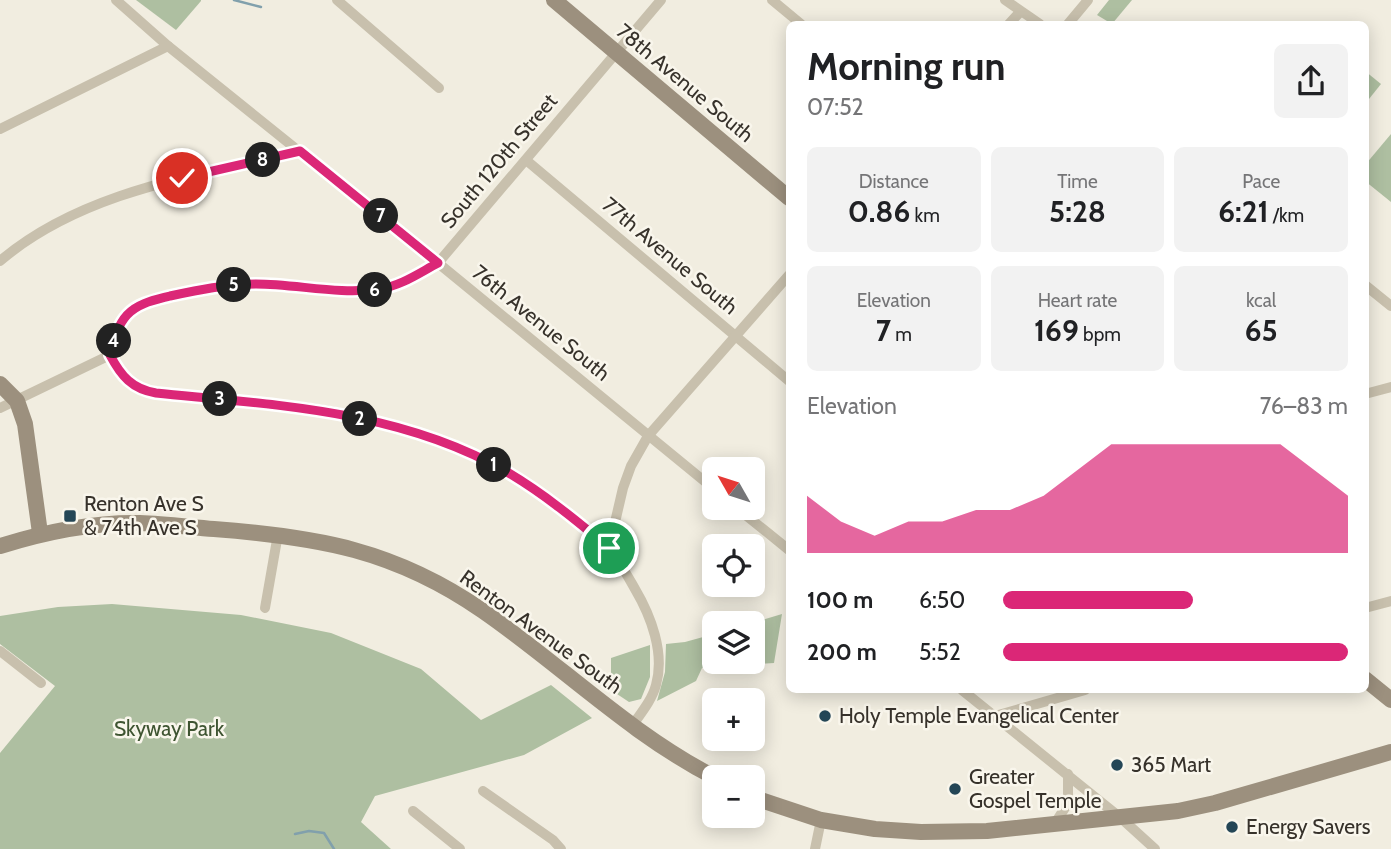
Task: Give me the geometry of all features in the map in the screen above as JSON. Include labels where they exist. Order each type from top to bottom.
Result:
[{"type":"main road","name":"78th Avenue South","points":[[554,0],[786,195]]},
{"type":"main road","points":[[0,383],[17,401],[24,424],[40,533]]},
{"type":"main road","name":"Renton Avenue South","points":[[0,546],[40,533],[139,523],[278,534],[364,552],[436,582],[484,611],[632,726],[702,772]]},
{"type":"main road","points":[[1369,682],[1391,700]]},
{"type":"main road","points":[[765,801],[821,820],[875,829],[921,832],[987,831],[1122,819],[1178,811],[1215,803],[1391,752]]},
{"type":"street","name":"76th Avenue South","points":[[116,0],[168,47],[300,151],[702,479]]},
{"type":"street","points":[[337,0],[439,88]]},
{"type":"street","name":"South 120th Street","points":[[110,355],[116,333],[126,316],[138,306],[157,299],[217,287],[257,284],[351,291],[379,289],[393,286],[438,263],[661,0]]},
{"type":"street","points":[[772,0],[797,21]]},
{"type":"street","points":[[1005,0],[1035,21]]},
{"type":"street","points":[[1070,21],[1088,0]]},
{"type":"street","points":[[1012,21],[1020,12]]},
{"type":"street","points":[[0,128],[168,47]]},
{"type":"street","points":[[0,261],[19,244],[44,229],[114,199],[182,178],[300,151]]},
{"type":"street","name":"77th Avenue South","points":[[526,160],[786,379]]},
{"type":"street","points":[[609,548],[623,488],[631,466],[649,436],[786,279]]},
{"type":"street","points":[[1369,288],[1391,306]]},
{"type":"street","points":[[0,408],[110,355],[130,384],[142,391],[317,409],[403,428],[505,471],[543,495],[609,548],[644,603],[656,641],[659,668],[651,698],[632,726]]},
{"type":"street","points":[[1369,393],[1391,387]]},
{"type":"street","points":[[752,520],[786,548]]},
{"type":"street","points":[[265,608],[278,534]]},
{"type":"street","points":[[1369,607],[1391,601]]},
{"type":"street","points":[[0,651],[41,683]]},
{"type":"street","points":[[966,693],[1068,774],[1155,849]]},
{"type":"street","points":[[995,716],[1075,693]]},
{"type":"street","points":[[1054,825],[1068,803],[1068,774]]},
{"type":"street","points":[[483,791],[553,840],[561,849]]},
{"type":"street","points":[[413,811],[460,849]]},
{"type":"street","points":[[815,849],[821,820]]},
{"type":"green space","points":[[136,0],[201,0],[201,1],[176,30]]},
{"type":"green space","points":[[1109,0],[1132,0],[1114,21],[1107,21],[1097,15]]},
{"type":"green space","points":[[1369,74],[1381,84],[1369,99]]},
{"type":"green space","points":[[1391,134],[1391,202],[1369,184],[1369,160]]},
{"type":"green space","name":"Skyway Park","points":[[112,604],[241,615],[331,633],[421,669],[481,720],[551,685],[592,718],[524,755],[375,796],[361,822],[391,849],[0,849],[0,753],[55,686],[0,644],[0,616],[58,607]]},
{"type":"green space","points":[[782,614],[774,663],[765,664],[765,619]]},
{"type":"green space","points":[[702,637],[702,668],[696,681],[657,701],[665,672],[666,644]]},
{"type":"green space","points":[[650,645],[650,677],[641,699],[629,702],[611,690],[611,658]]},
{"type":"green space","points":[[591,663],[604,673],[601,686],[580,669]]},
{"type":"waterway","points":[[234,0],[261,7]]},
{"type":"waterway","points":[[295,834],[309,831],[324,833],[334,849]]},
{"type":"place","name":"Renton Ave S & 74th Ave S","points":[[70,516]]},
{"type":"place","name":"Holy Temple Evangelical Center","points":[[825,716]]},
{"type":"place","name":"365 Mart","points":[[1117,765]]},
{"type":"place","name":"Greater Gospel Temple","points":[[955,789]]},
{"type":"place","name":"Energy Savers","points":[[1232,827]]},
{"type":"route","points":[[182,178],[300,151],[438,263],[409,279],[379,289],[351,291],[257,284],[230,285],[157,299],[138,306],[126,316],[116,333],[110,355],[130,384],[142,391],[156,393],[317,409],[403,428],[505,471],[543,495],[609,548]]}]
